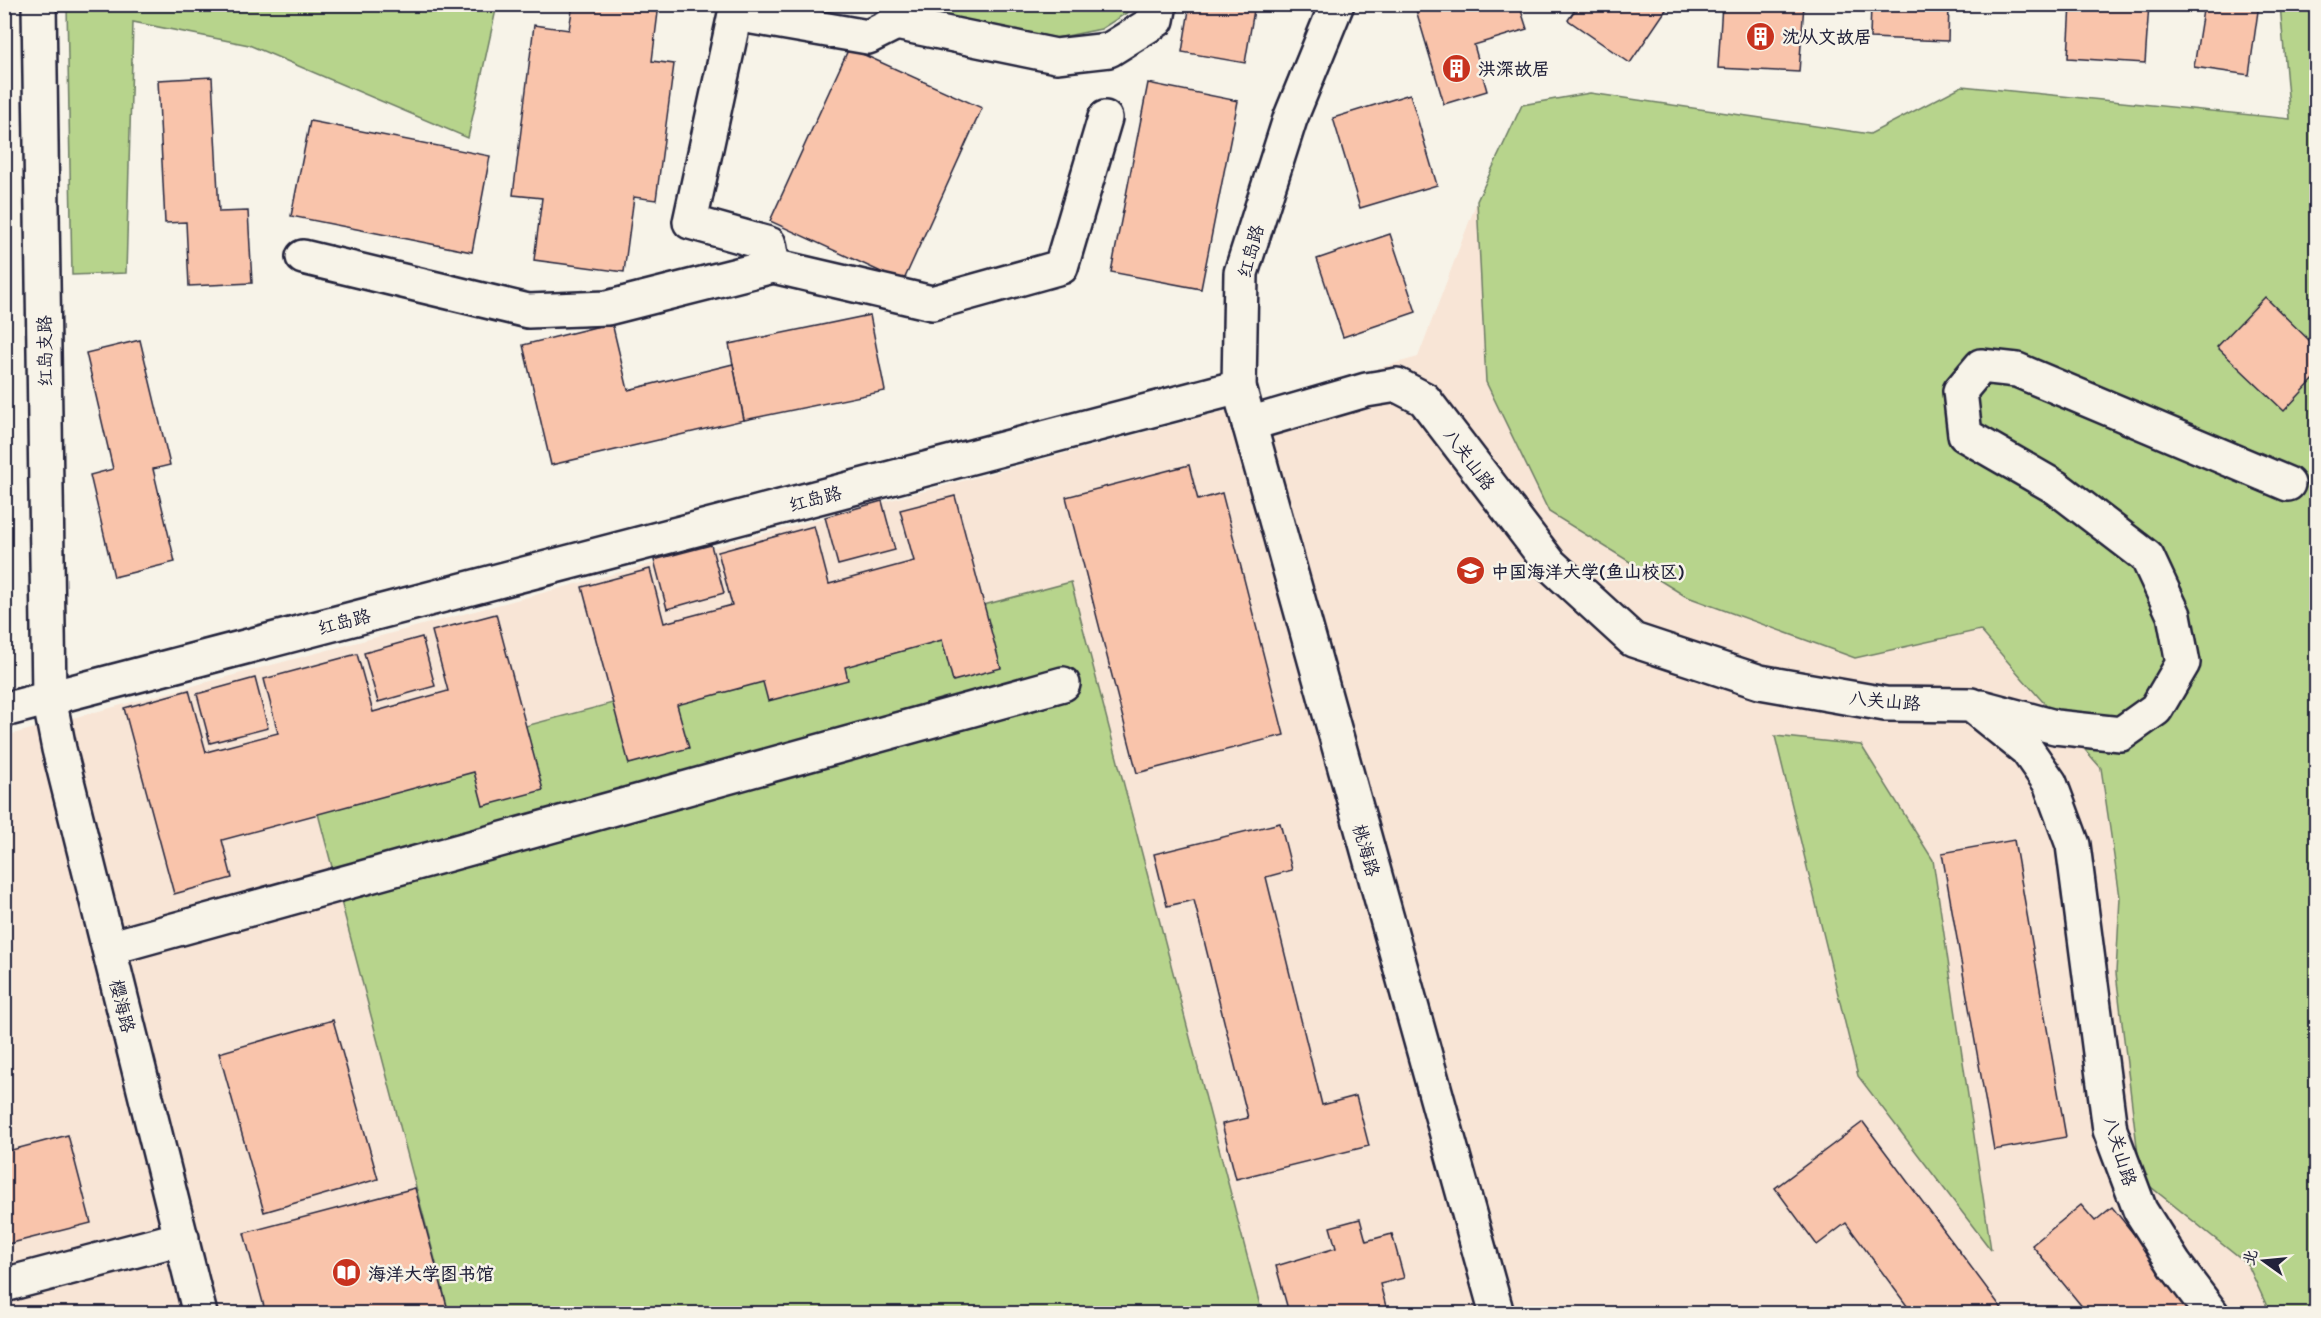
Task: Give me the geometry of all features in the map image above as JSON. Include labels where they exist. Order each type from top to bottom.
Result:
[{"type":"street","name":"红岛支路","points":[[39,4],[49,698]]},
{"type":"street","points":[[773,266],[769,244],[690,222],[735,14],[868,37],[898,14],[1056,56],[1109,50],[1157,20],[1160,4]]},
{"type":"street","name":"红岛路","points":[[4,710],[1239,387],[1241,273],[1290,119],[1337,4]]},
{"type":"street","points":[[303,257],[528,311],[607,308],[773,266],[932,303],[1061,267],[1105,118]]},
{"type":"street","points":[[1971,705],[2055,727],[2121,734],[2156,709],[2183,663],[2174,615],[2147,557],[2057,488],[1965,435],[1960,392],[1981,366],[2017,370],[2289,484]]},
{"type":"street","name":"八关山路","points":[[1248,424],[1366,390],[1397,385],[1424,399],[1550,564],[1634,640],[1760,682],[1885,704],[1971,705],[2027,750],[2050,783],[2073,845],[2110,1130],[2140,1210],[2175,1265],[2212,1314]]},
{"type":"street","name":"桃海路","points":[[1239,387],[1497,1314]]},
{"type":"street","points":[[109,948],[1063,684]]},
{"type":"street","name":"樱海路","points":[[49,698],[59,749],[200,1314]]},
{"type":"street","points":[[4,1285],[182,1238]]},
{"type":"shaded area","name":"中国海洋大学(鱼山校区)","points":[[1962,86],[2316,1313],[5,1314],[5,736],[1244,406],[1418,357],[1477,201],[1522,105],[1590,93],[1870,134]]},
{"type":"green space","points":[[67,4],[497,5],[468,138],[249,45],[133,22],[126,273],[72,275]]},
{"type":"green space","points":[[919,4],[1139,5],[1101,29],[1057,38],[918,11]]},
{"type":"green space","points":[[2280,5],[2316,5],[2316,1313],[2270,1313],[2248,1265],[2141,1179],[2116,973],[2120,897],[2101,768],[1980,630],[1855,658],[1685,596],[1549,512],[1486,382],[1477,201],[1522,105],[1590,93],[1870,134],[1962,86],[2290,119]]},
{"type":"green space","points":[[1071,582],[1262,1313],[449,1313],[310,783]]},
{"type":"green space","points":[[1775,736],[1861,745],[1933,860],[1991,1250],[1858,1076]]},
{"type":"building","points":[[573,4],[659,4],[652,61],[674,64],[656,200],[634,197],[624,272],[534,260],[542,198],[513,195],[534,25],[569,30]]},
{"type":"building","points":[[1190,4],[1255,4],[1245,63],[1182,52]]},
{"type":"building","name":"洪深故居","points":[[1434,4],[1519,4],[1527,29],[1474,45],[1487,91],[1444,104],[1416,10]]},
{"type":"building","points":[[1579,4],[1670,4],[1630,63],[1568,20]]},
{"type":"building","name":"沈从文故居","points":[[1722,4],[1804,4],[1799,72],[1718,68]]},
{"type":"building","points":[[1871,4],[1949,4],[1948,41],[1870,38]]},
{"type":"building","points":[[2071,4],[2149,4],[2145,63],[2068,58]]},
{"type":"building","points":[[2204,4],[2259,4],[2249,75],[2194,67]]},
{"type":"building","points":[[849,48],[982,108],[903,282],[770,221]]},
{"type":"building","points":[[212,77],[219,212],[248,211],[252,283],[189,286],[186,222],[165,223],[158,80]]},
{"type":"building","points":[[1148,83],[1238,101],[1201,289],[1111,272]]},
{"type":"building","points":[[1410,94],[1437,185],[1360,208],[1333,118]]},
{"type":"building","points":[[310,121],[490,156],[472,252],[291,216]]},
{"type":"building","points":[[1390,234],[1416,312],[1343,337],[1317,259]]},
{"type":"building","points":[[2265,297],[2316,347],[2316,377],[2284,411],[2217,347]]},
{"type":"building","points":[[870,315],[885,391],[744,420],[729,344]]},
{"type":"building","points":[[612,323],[628,390],[733,364],[744,420],[551,465],[523,345]]},
{"type":"building","points":[[140,340],[170,465],[153,469],[175,562],[114,577],[90,475],[113,469],[86,353]]},
{"type":"building","points":[[1189,465],[1198,500],[1222,493],[1284,735],[1137,773],[1066,497]]},
{"type":"building","points":[[955,496],[1001,668],[953,681],[942,640],[845,667],[848,680],[768,701],[763,682],[677,705],[689,748],[629,764],[582,587],[650,569],[664,623],[732,605],[718,552],[814,526],[829,584],[914,561],[900,510]]},
{"type":"building","points":[[882,501],[895,550],[838,565],[825,517]]},
{"type":"building","points":[[711,545],[724,593],[667,609],[654,560]]},
{"type":"building","points":[[496,614],[543,790],[483,806],[474,772],[222,840],[232,878],[174,894],[124,708],[189,690],[206,752],[278,733],[264,679],[357,654],[373,712],[448,691],[432,631]]},
{"type":"building","points":[[422,637],[435,686],[378,702],[364,653]]},
{"type":"building","points":[[255,678],[268,728],[210,743],[197,694]]},
{"type":"building","points":[[1280,823],[1292,870],[1266,877],[1322,1105],[1356,1096],[1369,1146],[1236,1179],[1222,1124],[1248,1118],[1194,900],[1167,906],[1154,854]]},
{"type":"building","points":[[2014,840],[2066,1137],[1994,1150],[1942,853]]},
{"type":"building","points":[[333,1020],[378,1179],[264,1212],[219,1053]]},
{"type":"building","points":[[1863,1122],[2006,1314],[1913,1314],[1846,1223],[1817,1245],[1775,1188]]},
{"type":"building","points":[[68,1135],[91,1223],[4,1245],[4,1152]]},
{"type":"building","name":"海洋大学图书馆","points":[[415,1188],[449,1314],[266,1314],[244,1233]]},
{"type":"building","points":[[2081,1205],[2095,1221],[2112,1207],[2198,1314],[2088,1314],[2032,1245]]},
{"type":"building","points":[[1360,1219],[1366,1241],[1392,1234],[1404,1278],[1380,1284],[1388,1314],[1303,1314],[1302,1309],[1289,1313],[1276,1266],[1336,1248],[1330,1227]]},
{"type":"place","name":"沈从文故居","points":[[1761,36]]},
{"type":"place","name":"洪深故居","points":[[1457,68]]},
{"type":"place","name":"中国海洋大学(鱼山校区)","points":[[1470,571]]},
{"type":"place","name":"海洋大学图书馆","points":[[347,1273]]}]
